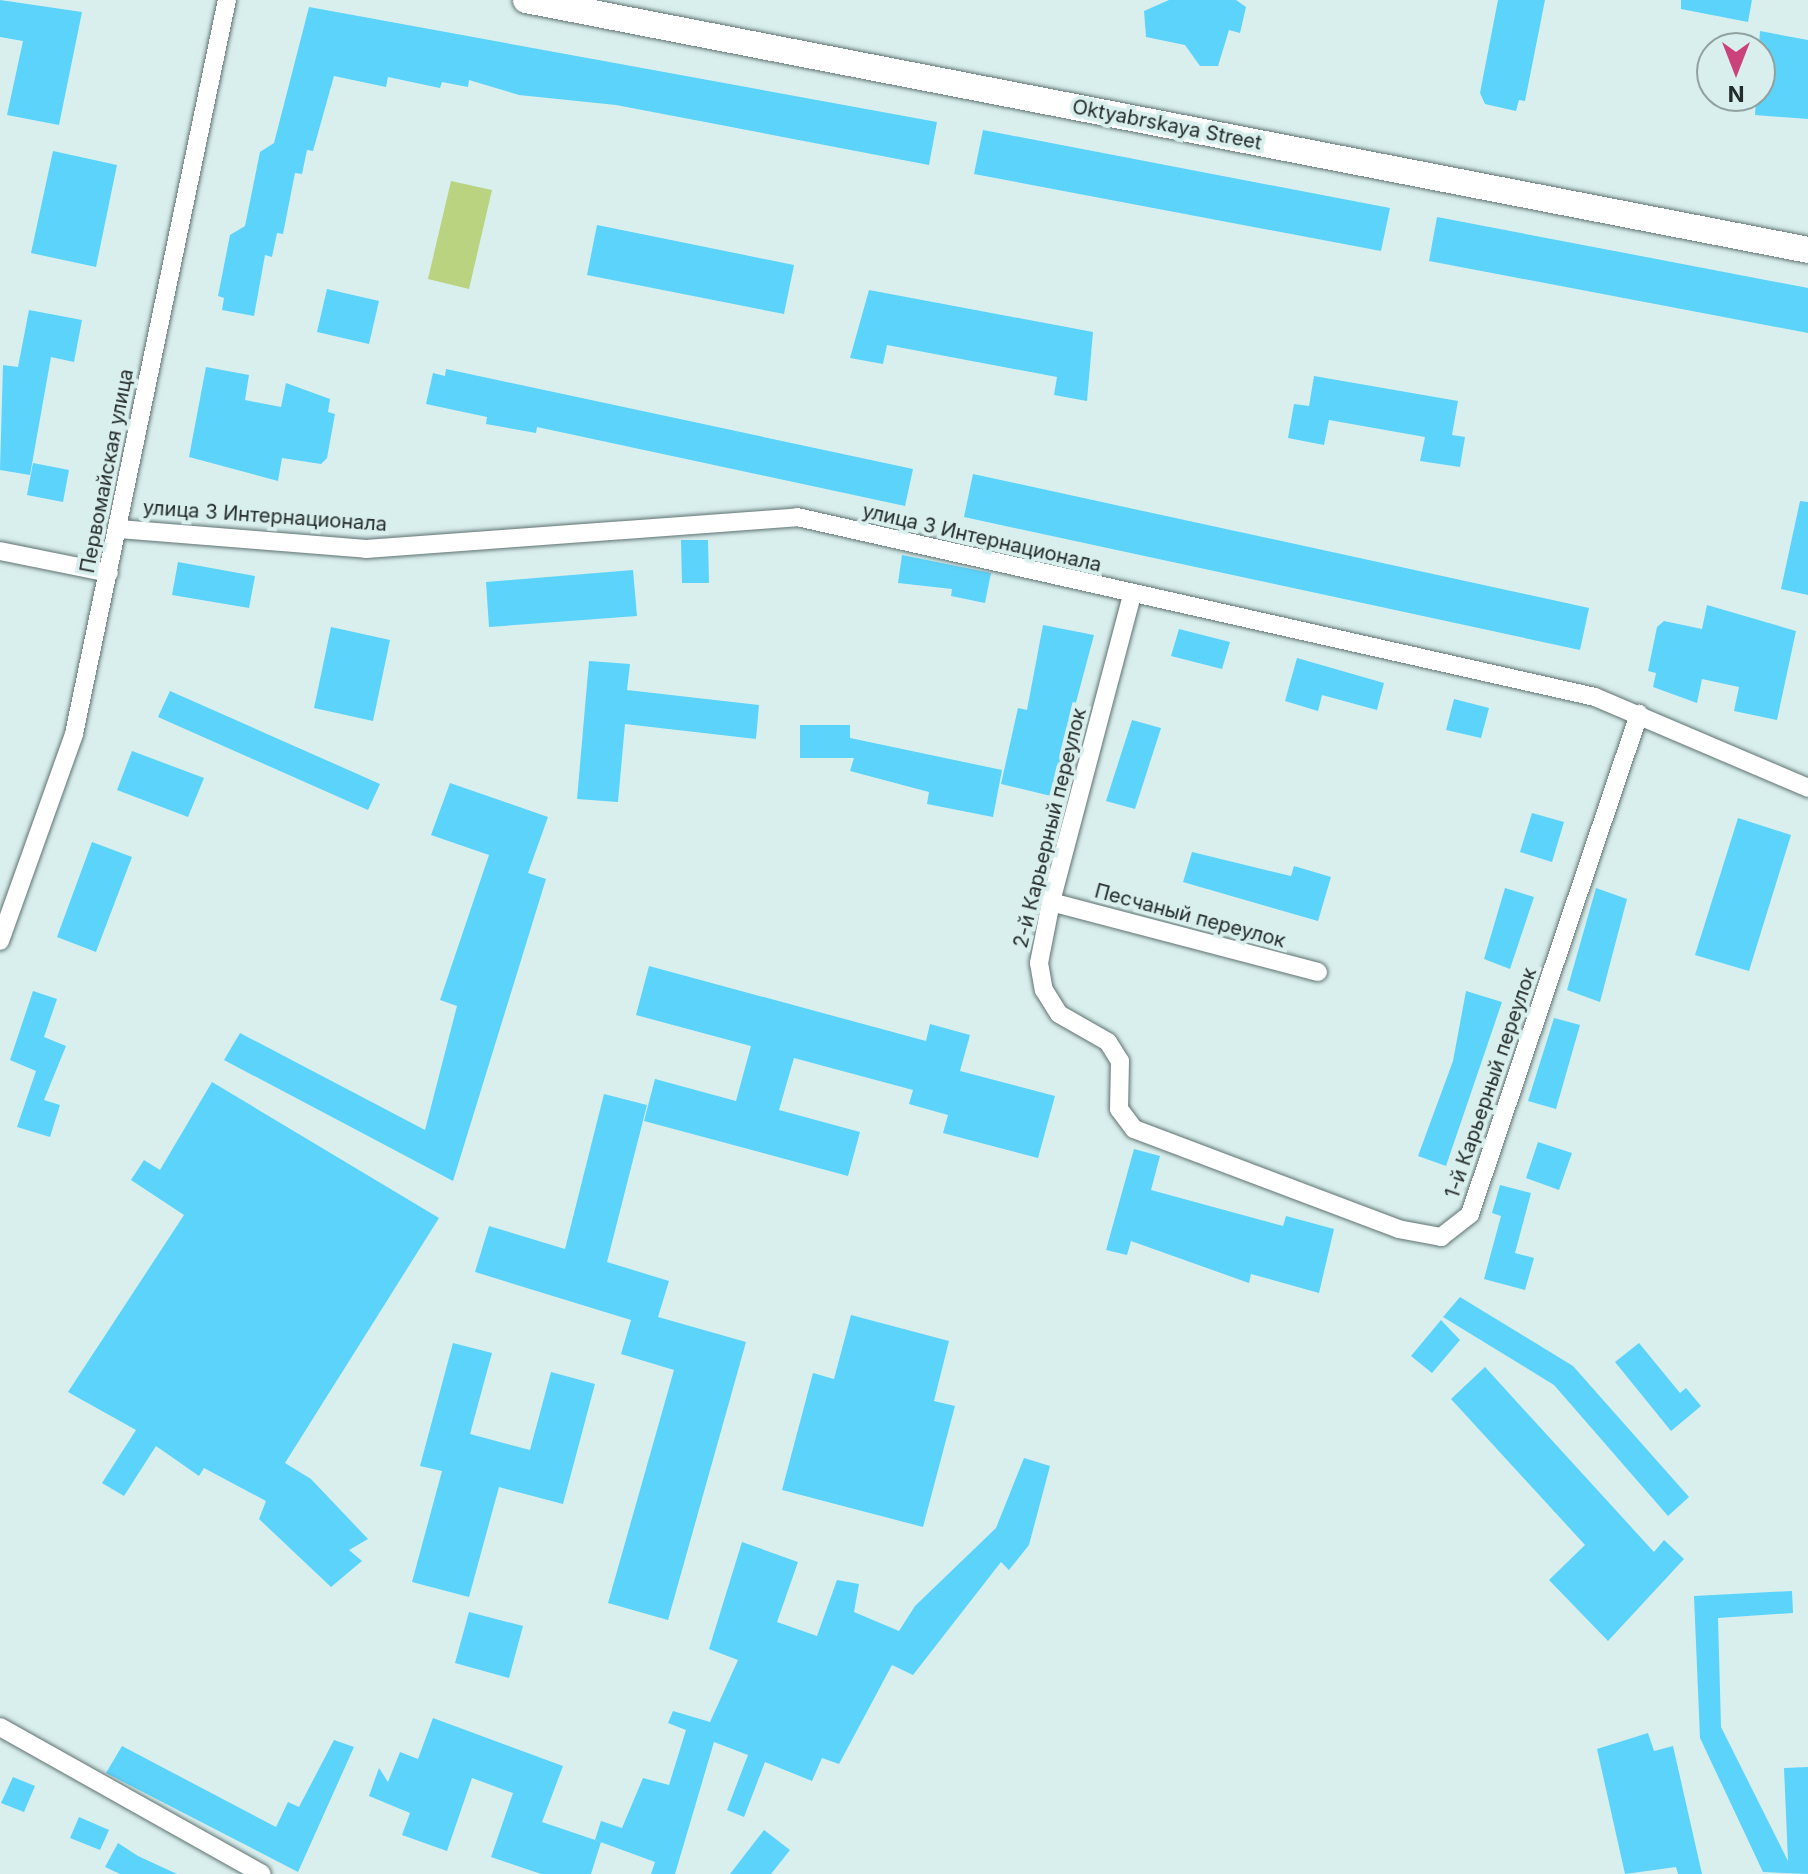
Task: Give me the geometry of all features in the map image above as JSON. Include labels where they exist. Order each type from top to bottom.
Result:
[{"type":"street","name":"Первомайская улица","points":[[0,941],[74,734],[227,0]]},
{"type":"street","name":"Oktyabrskaya Street","points":[[526,0],[1808,250]]},
{"type":"street","name":"улица 3 Интернационала","points":[[119,529],[366,549],[797,517],[1595,697],[1808,788]]},
{"type":"street","points":[[0,551],[109,573]]},
{"type":"street","name":"2-й Карьерный переулок","points":[[1132,595],[1051,902],[1039,963],[1044,990],[1059,1014],[1108,1042],[1120,1061],[1119,1109],[1134,1129]]},
{"type":"street","name":"1-й Карьерный переулок","points":[[1134,1129],[1398,1229],[1441,1237],[1470,1214],[1639,714]]},
{"type":"street","name":"Песчаный переулок","points":[[1051,902],[1318,972]]},
{"type":"street","points":[[0,1727],[262,1874]]},
{"type":"green space","points":[[451,181],[492,190],[469,289],[428,279]]},
{"type":"building","points":[[0,0],[82,12],[59,125],[7,115],[23,41],[0,37]]},
{"type":"building","points":[[1169,0],[1236,0],[1246,7],[1240,33],[1229,30],[1218,66],[1200,66],[1185,45],[1146,37],[1144,11]]},
{"type":"building","points":[[1498,0],[1545,0],[1525,101],[1519,100],[1516,111],[1485,104],[1480,93]]},
{"type":"building","points":[[1681,0],[1752,0],[1748,22],[1681,9]]},
{"type":"building","points":[[309,7],[937,122],[929,165],[616,105],[519,95],[469,80],[468,87],[442,82],[440,88],[388,77],[386,87],[334,76],[313,151],[307,150],[302,174],[295,173],[283,234],[277,233],[272,257],[265,255],[254,316],[222,310],[224,298],[218,296],[230,235],[245,226],[260,152],[274,143]]},
{"type":"building","points":[[1776,34],[1808,40],[1808,119],[1755,115],[1755,112],[1776,112]]},
{"type":"building","points":[[983,130],[1390,208],[1381,251],[974,174]]},
{"type":"building","points":[[53,151],[117,165],[96,267],[31,253]]},
{"type":"building","points":[[1437,217],[1808,288],[1808,333],[1429,261]]},
{"type":"building","points":[[597,225],[794,265],[784,314],[587,275]]},
{"type":"building","points":[[327,289],[379,301],[369,344],[317,332]]},
{"type":"building","points":[[869,290],[1093,332],[1087,401],[1054,395],[1057,377],[887,345],[883,364],[850,358]]},
{"type":"building","points":[[29,310],[82,320],[74,362],[51,357],[30,475],[0,470],[3,365],[18,367]]},
{"type":"building","points":[[206,367],[249,375],[245,400],[281,407],[286,383],[330,399],[328,412],[335,414],[327,458],[321,464],[282,458],[278,481],[189,457]]},
{"type":"building","points":[[446,369],[913,469],[905,506],[537,427],[536,433],[486,424],[487,417],[426,404],[433,373],[445,376]]},
{"type":"building","points":[[1314,376],[1458,401],[1452,435],[1465,437],[1460,467],[1420,461],[1425,437],[1329,420],[1324,445],[1288,438],[1294,404],[1309,406]]},
{"type":"building","points":[[33,463],[69,470],[63,502],[27,495]]},
{"type":"building","points":[[973,474],[1589,608],[1580,650],[964,517]]},
{"type":"building","points":[[1800,501],[1808,502],[1808,595],[1781,589]]},
{"type":"building","points":[[681,540],[708,540],[709,583],[682,583]]},
{"type":"building","points":[[902,555],[991,573],[985,603],[951,596],[952,589],[898,583]]},
{"type":"building","points":[[178,562],[255,576],[249,608],[172,595]]},
{"type":"building","points":[[633,570],[637,616],[489,627],[486,582]]},
{"type":"building","points":[[1707,605],[1796,631],[1777,720],[1734,711],[1739,687],[1702,679],[1697,703],[1653,687],[1656,673],[1648,671],[1657,627],[1664,621],[1702,629]]},
{"type":"building","points":[[1043,625],[1094,635],[1051,796],[1001,784],[1018,708],[1027,710]]},
{"type":"building","points":[[331,627],[390,640],[373,721],[314,708]]},
{"type":"building","points":[[1179,629],[1230,642],[1222,669],[1171,656]]},
{"type":"building","points":[[1297,658],[1384,683],[1377,710],[1322,695],[1318,711],[1285,701]]},
{"type":"building","points":[[589,661],[630,664],[627,690],[759,705],[756,739],[625,724],[618,802],[577,799]]},
{"type":"building","points":[[170,691],[380,784],[368,810],[158,717]]},
{"type":"building","points":[[1454,699],[1489,708],[1481,738],[1446,730]]},
{"type":"building","points":[[1132,720],[1161,728],[1135,809],[1106,801]]},
{"type":"building","points":[[800,725],[850,725],[850,738],[1002,770],[993,817],[927,804],[929,792],[850,771],[854,758],[800,758]]},
{"type":"building","points":[[132,751],[204,778],[188,817],[117,790]]},
{"type":"building","points":[[450,783],[548,817],[528,873],[546,879],[453,1181],[224,1060],[240,1033],[425,1130],[457,1006],[440,1000],[489,855],[431,835]]},
{"type":"building","points":[[1532,813],[1564,822],[1552,862],[1520,852]]},
{"type":"building","points":[[1738,818],[1791,835],[1749,971],[1695,955]]},
{"type":"building","points":[[92,842],[132,857],[96,952],[57,937]]},
{"type":"building","points":[[1192,852],[1291,876],[1294,866],[1331,877],[1318,921],[1183,882]]},
{"type":"building","points":[[1505,888],[1534,897],[1510,969],[1484,959]]},
{"type":"building","points":[[1596,888],[1627,899],[1600,1002],[1567,990]]},
{"type":"building","points":[[649,966],[926,1041],[930,1024],[970,1035],[960,1071],[1055,1096],[1038,1158],[943,1133],[948,1115],[909,1104],[913,1090],[794,1058],[779,1110],[860,1132],[848,1176],[644,1121],[655,1079],[736,1101],[751,1046],[636,1015]]},
{"type":"building","points":[[33,991],[57,999],[44,1037],[66,1046],[44,1100],[60,1105],[50,1137],[17,1127],[36,1071],[10,1060]]},
{"type":"building","points":[[1466,991],[1502,1002],[1446,1166],[1418,1156],[1453,1061]]},
{"type":"building","points":[[1554,1018],[1580,1025],[1556,1109],[1528,1101]]},
{"type":"building","points":[[212,1082],[439,1218],[285,1463],[311,1479],[368,1539],[349,1550],[362,1561],[331,1587],[259,1519],[266,1501],[204,1468],[199,1476],[156,1446],[124,1496],[102,1483],[136,1430],[68,1392],[184,1215],[131,1180],[144,1160],[160,1170]]},
{"type":"building","points":[[604,1094],[647,1105],[607,1262],[669,1281],[658,1317],[746,1342],[668,1620],[608,1603],[674,1370],[621,1354],[631,1320],[475,1272],[489,1226],[565,1249]]},
{"type":"building","points":[[1538,1142],[1572,1153],[1559,1190],[1526,1178]]},
{"type":"building","points":[[1134,1149],[1160,1156],[1151,1190],[1283,1226],[1286,1216],[1334,1229],[1319,1293],[1251,1274],[1249,1283],[1131,1241],[1127,1255],[1106,1250]]},
{"type":"building","points":[[1500,1185],[1531,1193],[1515,1253],[1534,1258],[1525,1290],[1484,1279],[1501,1216],[1492,1213]]},
{"type":"building","points":[[1460,1297],[1573,1366],[1689,1497],[1668,1516],[1554,1385],[1443,1317]]},
{"type":"building","points":[[851,1315],[949,1341],[934,1401],[955,1406],[923,1527],[782,1490],[813,1373],[834,1379]]},
{"type":"building","points":[[1441,1320],[1460,1340],[1432,1373],[1411,1356]]},
{"type":"building","points":[[453,1343],[492,1353],[470,1434],[530,1450],[551,1372],[595,1384],[563,1504],[499,1487],[469,1597],[412,1582],[442,1471],[420,1466]]},
{"type":"building","points":[[1639,1343],[1680,1393],[1686,1388],[1701,1406],[1671,1431],[1615,1362]]},
{"type":"building","points":[[1485,1367],[1654,1552],[1664,1540],[1684,1559],[1608,1641],[1549,1580],[1585,1545],[1451,1399]]},
{"type":"building","points":[[1024,1458],[1050,1466],[1029,1545],[1009,1570],[1001,1562],[913,1675],[892,1665],[839,1764],[822,1758],[812,1781],[765,1762],[744,1817],[727,1810],[748,1755],[714,1742],[675,1874],[651,1874],[655,1862],[595,1840],[601,1821],[622,1828],[643,1778],[669,1785],[686,1730],[668,1723],[673,1711],[710,1722],[738,1660],[709,1649],[742,1542],[798,1562],[777,1622],[817,1636],[837,1580],[859,1584],[854,1612],[899,1631],[915,1606],[996,1528]]},
{"type":"building","points":[[1792,1591],[1793,1613],[1718,1618],[1721,1727],[1788,1861],[1784,1768],[1808,1767],[1808,1874],[1763,1872],[1700,1738],[1694,1596]]},
{"type":"building","points":[[469,1612],[523,1626],[509,1678],[455,1663]]},
{"type":"building","points":[[433,1718],[563,1766],[542,1822],[601,1842],[591,1874],[541,1874],[491,1857],[513,1793],[472,1778],[447,1851],[402,1835],[410,1813],[369,1796],[379,1768],[388,1782],[400,1752],[418,1759]]},
{"type":"building","points":[[1648,1733],[1654,1751],[1673,1746],[1702,1874],[1678,1874],[1676,1867],[1625,1874],[1597,1749]]},
{"type":"building","points":[[334,1740],[354,1747],[298,1872],[106,1773],[122,1746],[276,1827],[288,1802],[299,1807]]},
{"type":"building","points":[[13,1777],[35,1786],[24,1812],[1,1803]]},
{"type":"building","points":[[79,1817],[109,1830],[100,1850],[70,1838]]},
{"type":"building","points":[[764,1830],[790,1850],[771,1874],[730,1874]]},
{"type":"building","points":[[118,1843],[177,1874],[120,1874],[105,1867]]}]
